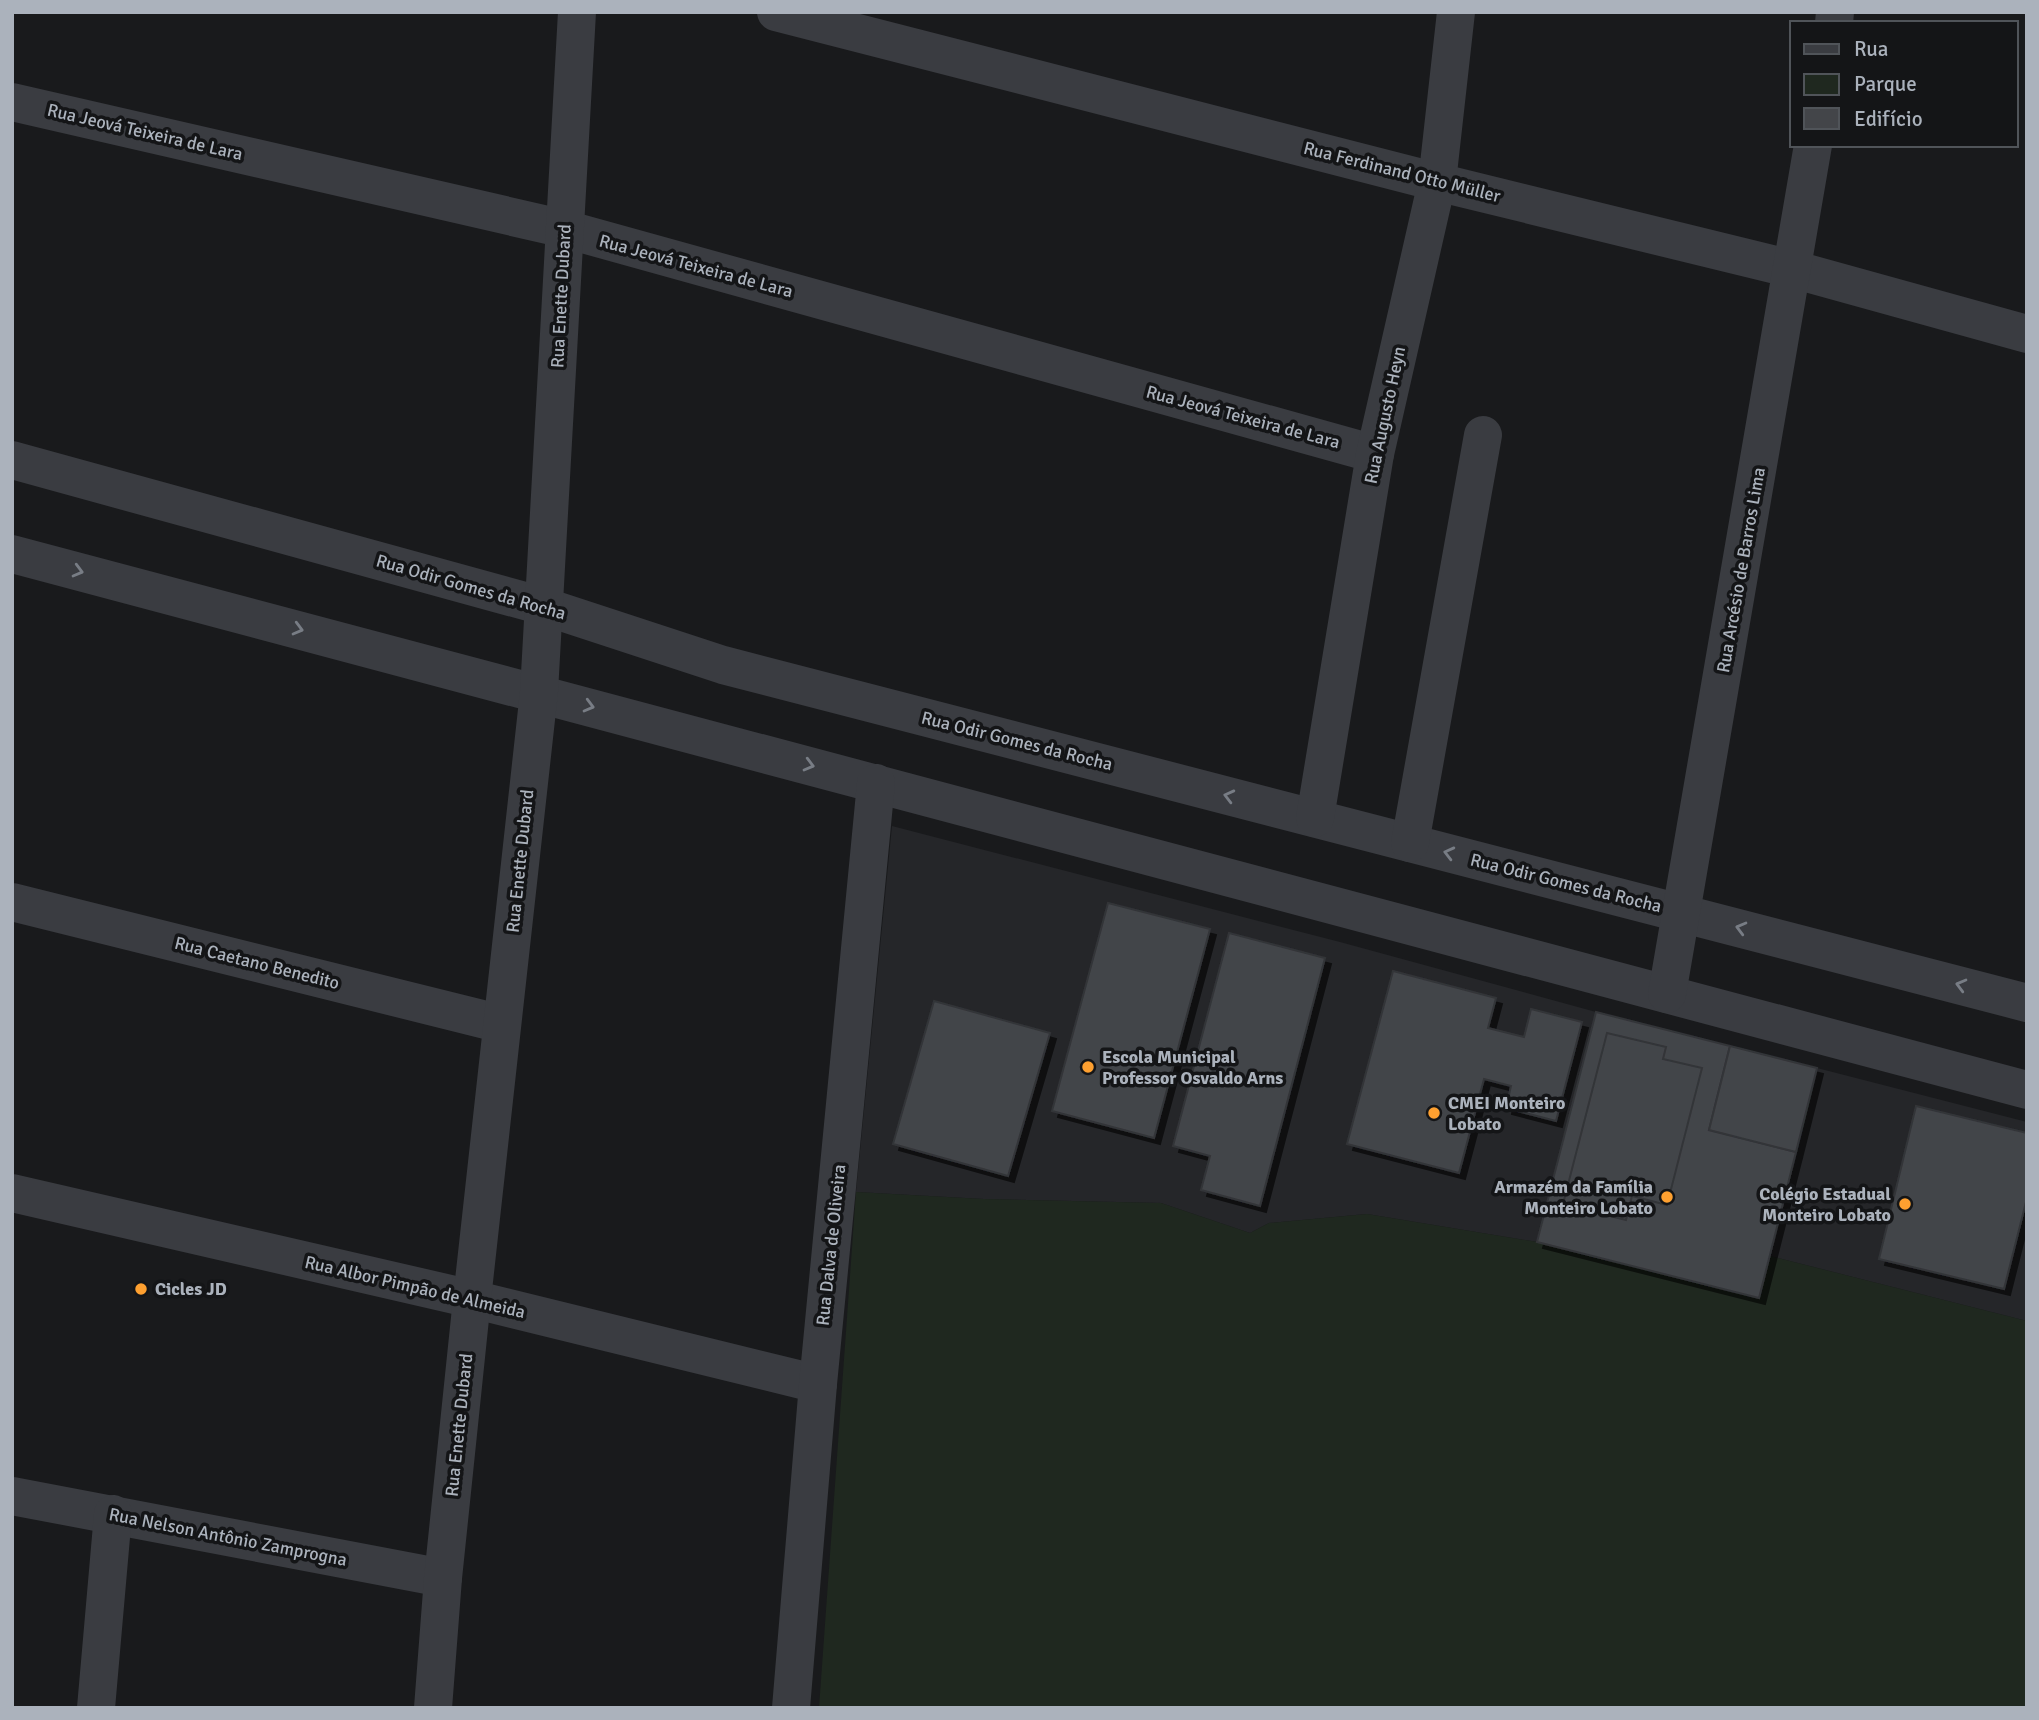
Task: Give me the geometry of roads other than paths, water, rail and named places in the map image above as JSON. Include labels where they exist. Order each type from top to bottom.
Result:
[{"type":"street","name":"Rua Enette Dubard","points":[[433,1708],[443,1578],[472,1299],[539,692],[577,12]]},
{"type":"street","name":"Rua Ferdinand Otto Müller","points":[[776,12],[1437,182],[1792,269],[2027,334]]},
{"type":"street","name":"Rua Augusto Heyn","points":[[1315,818],[1375,454],[1437,182],[1456,12]]},
{"type":"street","name":"Rua Jeová Teixeira de Lara","points":[[12,102],[565,229],[1375,454]]},
{"type":"street","name":"Rua Arcésio de Barros Lima","points":[[1667,994],[1813,147]]},
{"type":"street","points":[[1410,843],[1483,435]]},
{"type":"street","name":"Rua Odir Gomes da Rocha","points":[[12,460],[543,607],[723,665],[2027,1003]]},
{"type":"street","points":[[12,554],[539,692],[2027,1090]]},
{"type":"street","name":"Rua Dalva de Oliveira","points":[[791,1708],[818,1384],[876,783]]},
{"type":"street","name":"Rua Caetano Benedito","points":[[12,902],[502,1024]]},
{"type":"street","name":"Rua Albor Pimpão de Almeida","points":[[12,1193],[472,1299],[818,1384]]},
{"type":"street","name":"Rua Nelson Antônio Zamprogna","points":[[12,1496],[443,1578]]},
{"type":"street","points":[[96,1708],[113,1514]]},
{"type":"place","name":"Escola Municipal Professor Osvaldo Arns","points":[[1088,1067]]},
{"type":"place","name":"CMEI Monteiro Lobato","points":[[1434,1113]]},
{"type":"place","name":"Armazém da Família Monteiro Lobato","points":[[1667,1197]]},
{"type":"place","name":"Colégio Estadual Monteiro Lobato","points":[[1905,1204]]},
{"type":"place","name":"Cicles JD","points":[[141,1289]]}]
